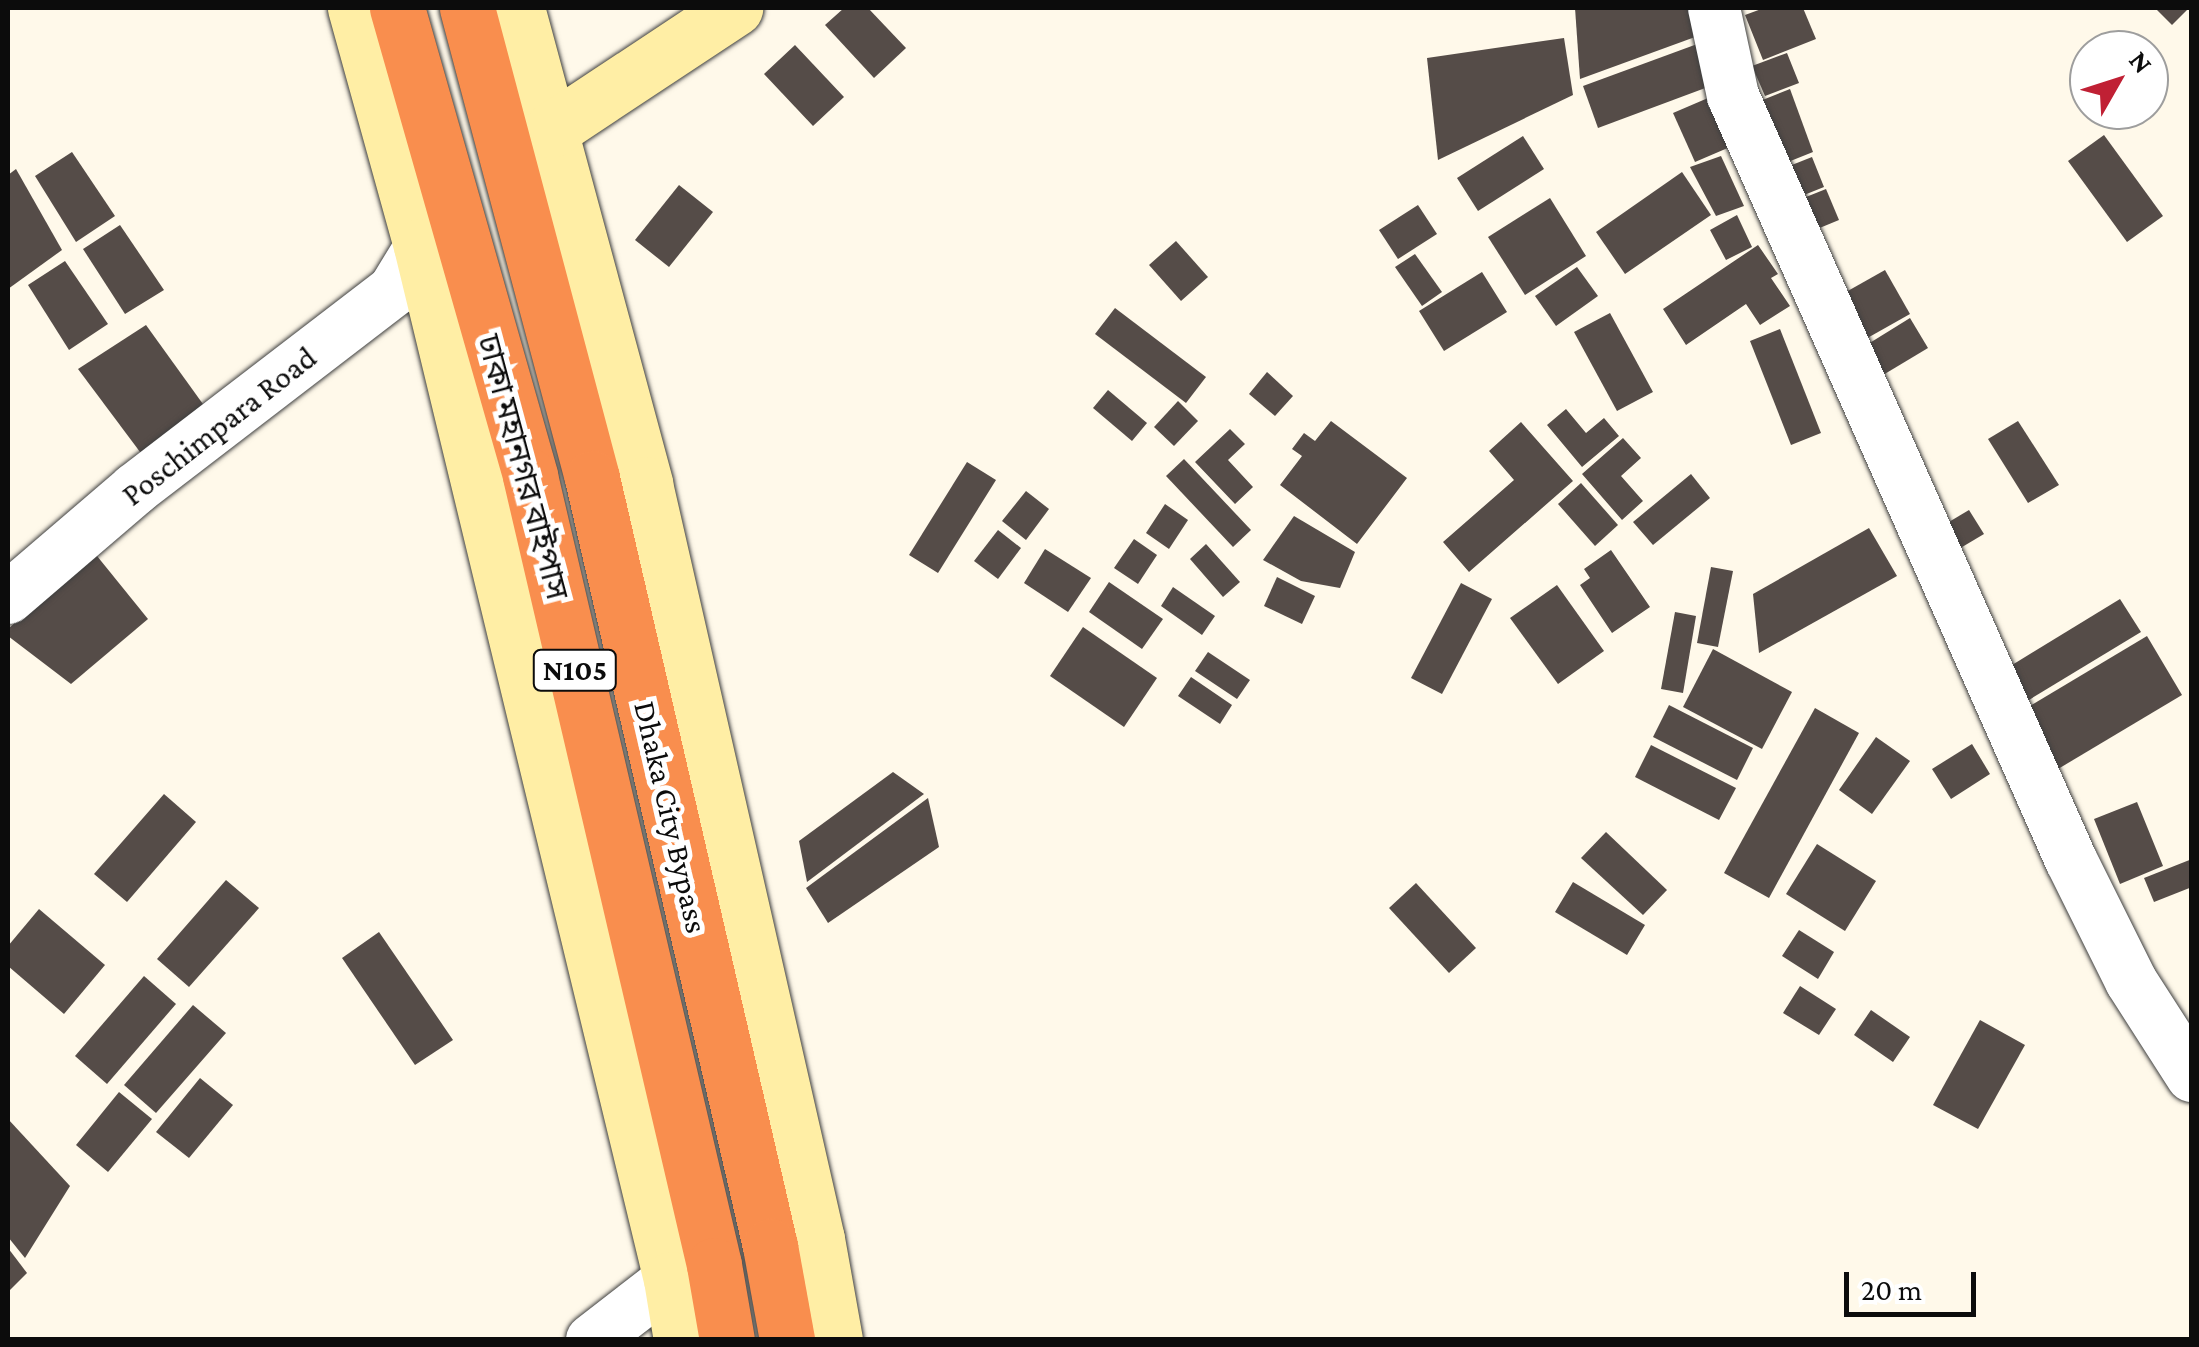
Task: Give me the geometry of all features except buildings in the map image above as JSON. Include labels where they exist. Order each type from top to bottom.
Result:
[{"type":"highway","name":"ঢাকা মহানগর বাইপাস","points":[[397,8],[530,476],[714,1265],[727,1340]]},
{"type":"highway","name":"Dhaka City Bypass","points":[[467,8],[592,478],[766,1227],[787,1340]]},
{"type":"main road","points":[[355,8],[421,246],[671,1278],[681,1340]]},
{"type":"main road","points":[[517,8],[645,484],[817,1239],[836,1340]]},
{"type":"main road","points":[[551,130],[736,8]]},
{"type":"street","points":[[1714,8],[1732,96],[2071,860],[2131,981],[2192,1076]]},
{"type":"street","name":"Poschimpara Road","points":[[8,598],[135,489],[394,290],[421,246]]},
{"type":"street","points":[[592,1340],[671,1278]]}]
